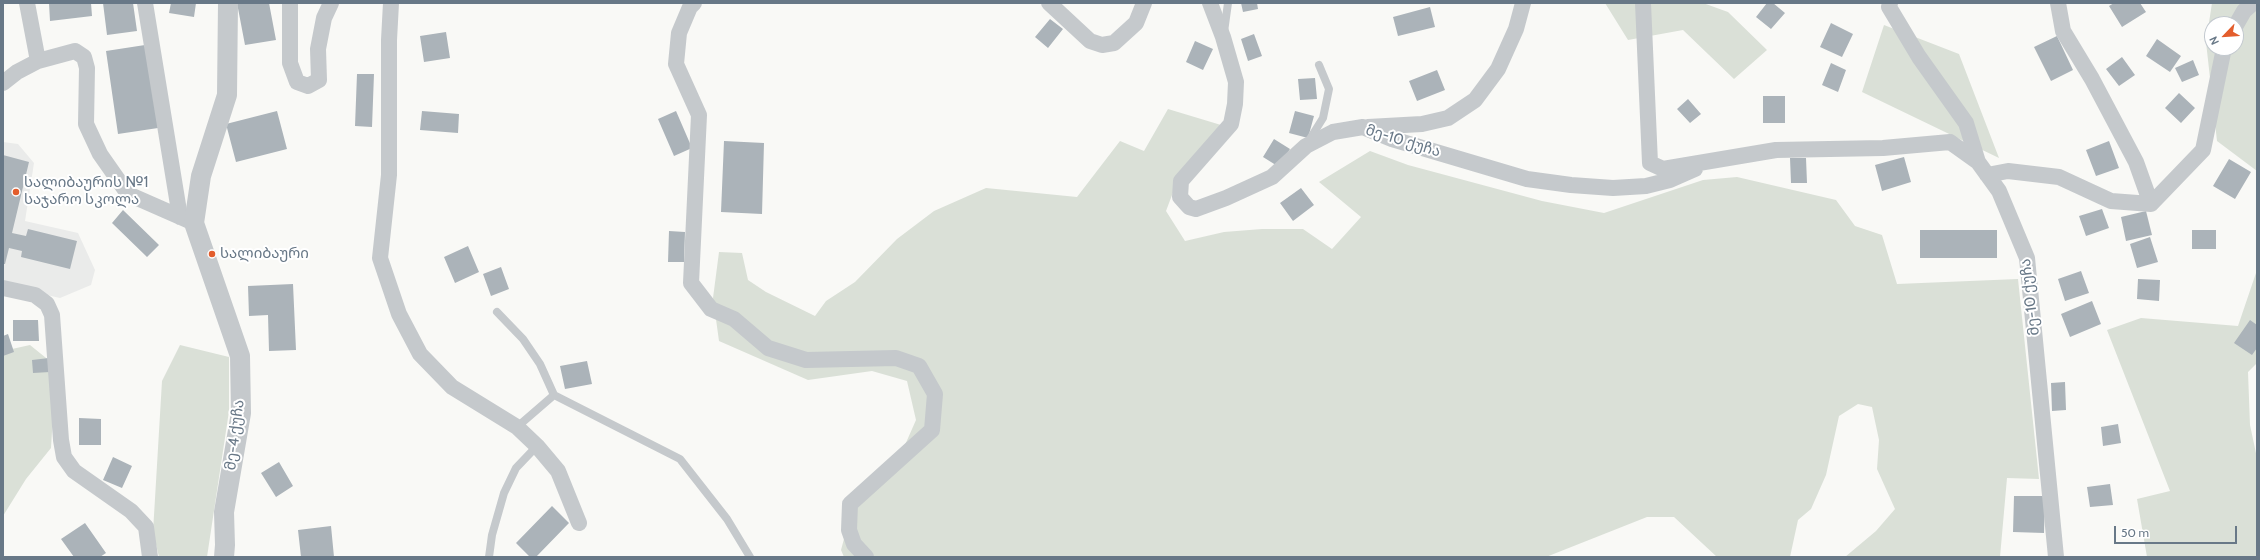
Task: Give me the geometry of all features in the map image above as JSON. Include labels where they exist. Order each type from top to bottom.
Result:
[{"type":"street","points":[[27,3],[38,62]]},
{"type":"street","points":[[145,3],[187,220]]},
{"type":"street","points":[[187,220],[227,95],[228,3]]},
{"type":"street","points":[[290,3],[290,63],[296,82],[308,86],[319,80],[318,49],[324,18],[331,3]]},
{"type":"street","points":[[391,3],[388,40],[389,175],[380,258],[399,314],[420,354],[452,387],[517,427],[537,446],[558,471],[579,523]]},
{"type":"street","points":[[694,3],[690,7],[679,33],[676,64],[699,115],[691,283],[711,309],[734,319],[768,348],[806,360],[896,358],[919,366],[935,394],[932,430],[850,504],[850,530],[854,544],[866,557]]},
{"type":"street","points":[[1049,3],[1090,41],[1102,45],[1114,43],[1136,23],[1144,3]]},
{"type":"street","name":"მე-10 ქუჩა","points":[[1210,3],[1223,37],[1236,82],[1231,124],[1181,181],[1180,197],[1189,206],[1196,209],[1226,198],[1272,177],[1306,146],[1333,132],[1363,127],[1392,139],[1527,179],[1571,186],[1613,188],[1646,186],[1670,180],[1717,160],[1776,150],[1883,148],[1950,142],[1978,162],[1999,191],[2027,258],[2056,557]]},
{"type":"street","points":[[1363,127],[1422,124],[1448,118],[1474,100],[1498,69],[1516,29],[1523,3]]},
{"type":"street","points":[[1643,3],[1650,163],[1663,169],[1717,160]]},
{"type":"street","points":[[1890,3],[1889,7],[1919,57],[1966,123],[1978,162]]},
{"type":"street","points":[[2058,3],[2063,31],[2092,79],[2136,162],[2150,204]]},
{"type":"street","points":[[2241,16],[2244,11],[2253,3]]},
{"type":"street","points":[[3,83],[17,72],[38,62],[75,51],[84,57],[87,68],[86,124],[100,154],[128,194],[187,220]]},
{"type":"street","points":[[1987,175],[2008,171],[2059,177],[2111,201],[2150,204],[2203,150],[2222,56]]},
{"type":"street","name":"მე-4 ქუჩა","points":[[187,220],[240,356],[241,413],[224,512],[224,557]]},
{"type":"street","points":[[3,288],[35,295],[47,304],[52,315],[64,457],[74,471],[131,511],[146,527],[150,557]]},
{"type":"lane","points":[[1223,37],[1228,3]]},
{"type":"lane","points":[[1306,146],[1323,118],[1329,89],[1320,65]]},
{"type":"lane","points":[[497,312],[523,339],[540,364],[554,395],[680,459],[727,519],[750,557]]},
{"type":"lane","points":[[517,427],[554,395]]},
{"type":"lane","points":[[489,557],[492,535],[504,492],[516,468],[537,446]]},
{"type":"shaded area","points":[[1605,3],[1703,3],[1728,12],[1767,50],[1734,79],[1683,30],[1628,40]]},
{"type":"shaded area","points":[[2212,3],[2257,3],[2257,171],[2217,141],[2208,56],[2244,56],[2244,16],[2210,16]]},
{"type":"shaded area","points":[[1884,25],[1959,54],[1999,158],[1862,92]]},
{"type":"shaded area","points":[[1168,109],[1221,125],[1175,187],[1166,211],[1185,241],[1224,232],[1262,229],[1303,229],[1332,249],[1361,217],[1319,182],[1370,151],[1408,165],[1542,201],[1604,213],[1703,180],[1737,177],[1836,200],[1855,226],[1882,235],[1897,284],[2018,279],[2039,479],[2007,478],[2000,557],[1845,557],[1876,531],[1895,509],[1877,469],[1879,440],[1872,407],[1858,404],[1839,416],[1826,475],[1811,509],[1798,520],[1790,557],[1717,557],[1674,517],[1647,517],[1546,557],[844,557],[841,550],[855,498],[897,463],[916,420],[907,381],[872,371],[808,380],[719,341],[713,298],[719,252],[742,253],[748,280],[766,292],[815,316],[826,301],[855,282],[897,239],[934,211],[986,188],[1077,197],[1120,141],[1144,151]]},
{"type":"shaded area","name":"სალიბაურის №1 საჯარო სკოლა","points":[[3,142],[18,144],[34,163],[25,221],[78,233],[95,270],[91,285],[60,298],[3,285]]},
{"type":"shaded area","points":[[2256,273],[2257,363],[2248,372],[2250,425],[2257,458],[2257,557],[2147,557],[2137,499],[2170,491],[2107,330],[2141,318],[2238,326]]},
{"type":"shaded area","points":[[30,345],[56,366],[51,448],[26,479],[3,516],[3,351]]},
{"type":"shaded area","points":[[180,345],[229,357],[229,411],[207,557],[159,557],[153,532],[162,381]]},
{"type":"building","points":[[49,3],[91,3],[92,16],[50,21]]},
{"type":"building","points":[[103,3],[133,3],[137,31],[107,35]]},
{"type":"building","points":[[171,3],[196,3],[194,17],[169,13]]},
{"type":"building","points":[[237,3],[269,3],[276,40],[245,45]]},
{"type":"building","points":[[1241,3],[1257,3],[1258,9],[1243,12]]},
{"type":"building","points":[[1767,3],[1773,3],[1785,13],[1771,29],[1756,17]]},
{"type":"building","points":[[2114,3],[2140,3],[2146,12],[2122,27],[2109,6]]},
{"type":"building","points":[[1430,7],[1435,27],[1398,36],[1393,17]]},
{"type":"building","points":[[1050,19],[1063,29],[1048,48],[1035,37]]},
{"type":"building","points":[[1831,23],[1853,34],[1842,57],[1820,47]]},
{"type":"building","points":[[446,32],[450,58],[424,62],[420,36]]},
{"type":"building","points":[[1254,34],[1262,56],[1248,61],[1241,39]]},
{"type":"building","points":[[2057,36],[2073,70],[2051,81],[2034,47]]},
{"type":"building","points":[[2157,39],[2181,56],[2170,72],[2146,56]]},
{"type":"building","points":[[1195,41],[1213,49],[1203,70],[1186,62]]},
{"type":"building","points":[[145,45],[158,128],[118,134],[106,51]]},
{"type":"building","points":[[2122,57],[2135,75],[2119,86],[2106,69]]},
{"type":"building","points":[[2193,60],[2199,75],[2182,82],[2175,68]]},
{"type":"building","points":[[1831,63],[1846,70],[1838,92],[1822,85]]},
{"type":"building","points":[[1437,70],[1445,90],[1417,101],[1409,81]]},
{"type":"building","points":[[357,74],[374,74],[372,127],[355,126]]},
{"type":"building","points":[[1315,78],[1317,99],[1300,100],[1298,79]]},
{"type":"building","points":[[2179,93],[2195,108],[2181,123],[2165,108]]},
{"type":"building","points":[[1763,96],[1785,96],[1785,123],[1763,123]]},
{"type":"building","points":[[1688,99],[1701,114],[1690,123],[1677,109]]},
{"type":"building","points":[[277,111],[287,149],[236,162],[226,124]]},
{"type":"building","points":[[422,111],[459,114],[458,133],[420,130]]},
{"type":"building","points":[[676,111],[692,148],[674,156],[658,119]]},
{"type":"building","points":[[1295,111],[1314,116],[1308,138],[1289,133]]},
{"type":"building","points":[[1274,139],[1290,149],[1279,167],[1263,157]]},
{"type":"building","points":[[724,141],[764,143],[762,214],[721,212]]},
{"type":"building","points":[[2109,141],[2119,168],[2096,176],[2086,150]]},
{"type":"building","points":[[3,155],[29,162],[12,233],[26,236],[28,229],[77,241],[70,269],[21,257],[22,251],[9,248],[5,264],[3,264]]},
{"type":"building","points":[[1904,157],[1911,182],[1882,191],[1875,165]]},
{"type":"building","points":[[1790,158],[1806,158],[1807,183],[1791,183]]},
{"type":"building","points":[[2229,159],[2251,172],[2235,199],[2213,186]]},
{"type":"building","points":[[1301,188],[1314,205],[1293,221],[1280,203]]},
{"type":"building","points":[[2102,209],[2109,228],[2086,236],[2079,216]]},
{"type":"building","points":[[123,210],[159,245],[147,257],[112,223]]},
{"type":"building","points":[[2146,211],[2152,235],[2126,241],[2121,217]]},
{"type":"building","points":[[1920,230],[1997,230],[1997,258],[1920,258]]},
{"type":"building","points":[[2192,230],[2216,230],[2216,249],[2192,249]]},
{"type":"building","points":[[669,231],[685,232],[684,262],[668,262]]},
{"type":"building","points":[[2150,237],[2158,262],[2137,268],[2130,244]]},
{"type":"building","points":[[468,246],[479,272],[455,283],[444,257]]},
{"type":"building","points":[[501,267],[509,289],[491,296],[483,274]]},
{"type":"building","points":[[2081,271],[2089,293],[2065,301],[2058,279]]},
{"type":"building","points":[[2138,279],[2160,280],[2159,301],[2137,299]]},
{"type":"building","points":[[293,284],[296,350],[269,351],[268,315],[249,316],[248,286]]},
{"type":"building","points":[[2092,301],[2101,324],[2070,337],[2061,314]]},
{"type":"building","points":[[13,320],[38,320],[39,341],[13,341]]},
{"type":"building","points":[[2250,320],[2257,325],[2257,348],[2252,355],[2234,343]]},
{"type":"building","points":[[8,334],[14,352],[3,356],[3,336]]},
{"type":"building","points":[[49,358],[50,372],[33,373],[32,360]]},
{"type":"building","points":[[587,361],[592,384],[565,389],[560,366]]},
{"type":"building","points":[[2065,382],[2066,410],[2052,411],[2051,383]]},
{"type":"building","points":[[79,418],[101,419],[101,445],[79,445]]},
{"type":"building","points":[[2118,424],[2121,443],[2103,446],[2101,427]]},
{"type":"building","points":[[113,457],[132,466],[122,488],[103,480]]},
{"type":"building","points":[[279,462],[293,486],[276,497],[261,473]]},
{"type":"building","points":[[2110,484],[2113,505],[2090,507],[2087,487]]},
{"type":"building","points":[[2014,496],[2045,496],[2044,533],[2013,532]]},
{"type":"building","points":[[552,506],[569,523],[536,557],[530,557],[516,543]]},
{"type":"building","points":[[85,523],[106,553],[100,557],[74,557],[61,539]]},
{"type":"building","points":[[331,526],[334,557],[301,557],[298,530]]},
{"type":"place","name":"სალიბაურის №1 საჯარო სკოლა","points":[[16,192]]},
{"type":"place","name":"სალიბაური","points":[[212,254]]}]
